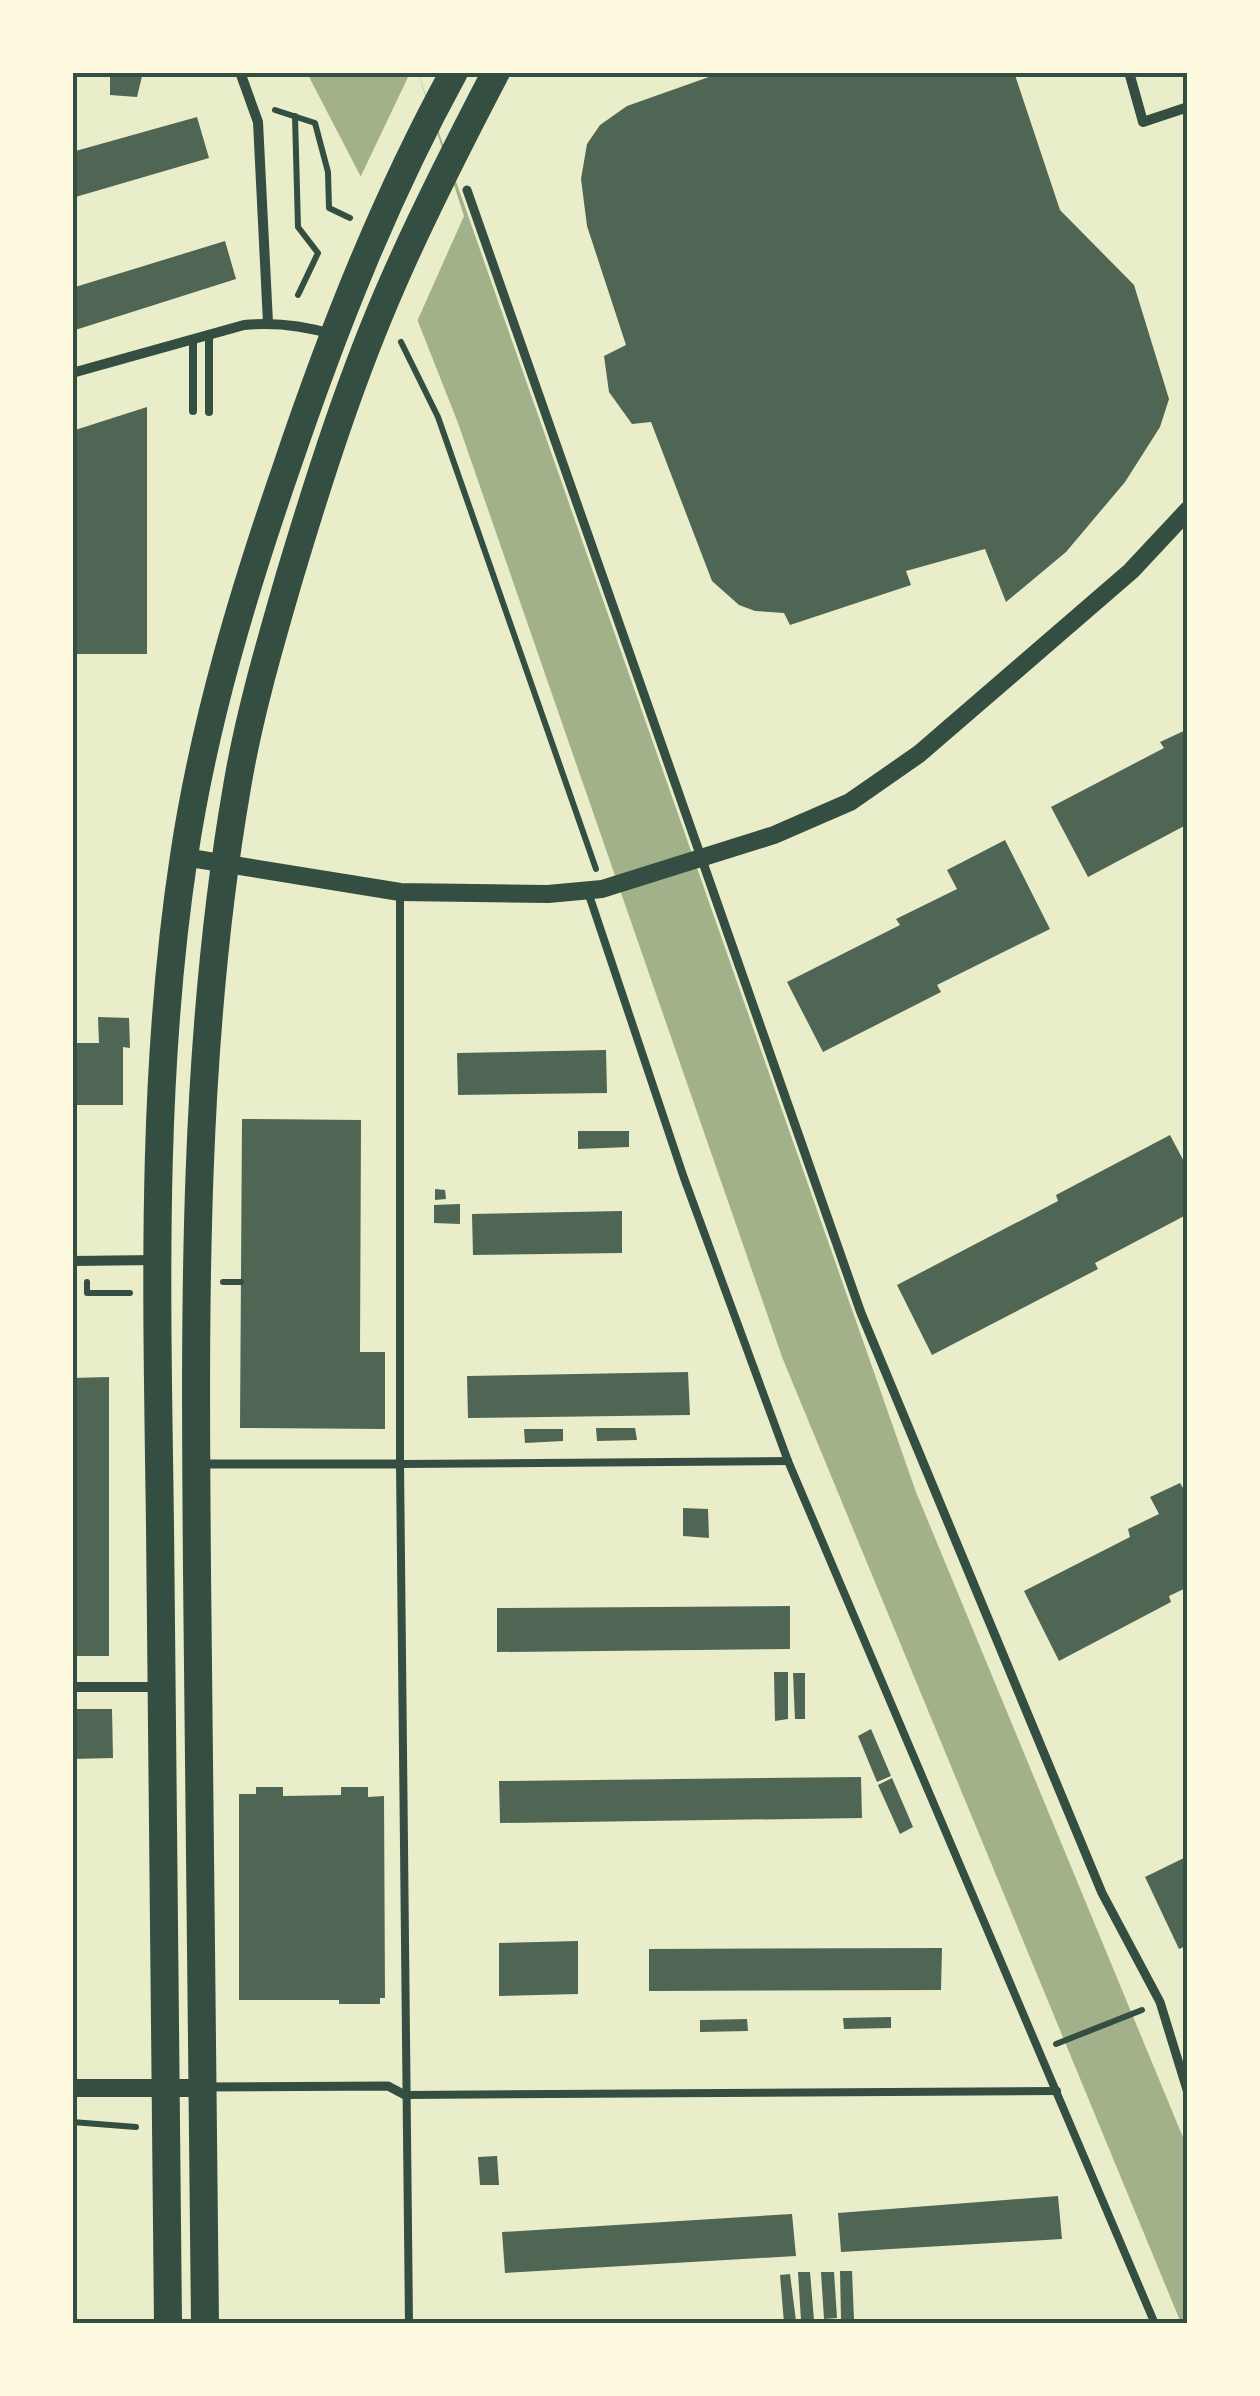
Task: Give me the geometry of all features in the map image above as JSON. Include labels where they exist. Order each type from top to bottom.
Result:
[{"type":"highway","points":[[168,2324],[157,1260],[162,1052],[184,857],[197,778],[229,647],[365,225],[454,72]]},
{"type":"highway","points":[[205,2324],[195,1312],[204,1094],[226,864],[237,786],[267,654],[320,478],[393,281],[496,72]]},
{"type":"street","points":[[240,72],[254,105],[268,322]]},
{"type":"street","points":[[1129,72],[1143,122],[1188,107]]},
{"type":"street","points":[[467,190],[698,860],[861,1312],[1102,1893],[1160,2002],[1188,2093]]},
{"type":"street","points":[[72,374],[244,325],[268,322],[304,326],[332,335]]},
{"type":"street","points":[[184,857],[400,892],[548,894],[600,889],[774,835],[850,802],[919,754],[1131,572],[1188,510]]},
{"type":"street","points":[[72,1261],[157,1260]]},
{"type":"street","points":[[196,1464],[400,1464]]},
{"type":"street","points":[[72,1687],[162,1686]]},
{"type":"street","points":[[72,2088],[388,2086],[405,2095]]},
{"type":"lane","points":[[209,335],[209,412]]},
{"type":"lane","points":[[193,339],[193,411]]},
{"type":"lane","points":[[600,889],[684,1178],[788,1462],[1155,2324]]},
{"type":"lane","points":[[400,892],[400,1464],[409,2324]]},
{"type":"lane","points":[[400,1464],[788,1462]]},
{"type":"lane","points":[[405,2095],[1057,2091]]},
{"type":"path","points":[[254,105],[315,123],[328,172],[329,208],[365,225]]},
{"type":"path","points":[[295,116],[298,227],[318,253],[298,295]]},
{"type":"path","points":[[398,338],[438,417],[590,846],[600,889]]},
{"type":"path","points":[[87,1282],[87,1293],[132,1293]]},
{"type":"path","points":[[1041,2050],[1160,2002]]},
{"type":"path","points":[[72,2122],[136,2127]]},
{"type":"shaded area","points":[[307,73],[418,73],[916,1492],[1187,2147],[1187,2323],[1181,2323],[782,1357],[458,423],[361,177]]},
{"type":"pier","points":[[410,73],[418,73],[464,216],[415,326],[359,180]]},
{"type":"building","points":[[110,72],[143,72],[137,97],[110,95]]},
{"type":"building","points":[[723,72],[1014,72],[1060,210],[1134,285],[1169,399],[1160,427],[1125,482],[1066,552],[1006,602],[985,549],[906,571],[911,585],[790,625],[784,613],[755,611],[739,605],[712,581],[651,422],[632,424],[609,392],[604,356],[626,345],[587,226],[581,179],[587,144],[600,125],[627,106]]},
{"type":"building","points":[[197,117],[209,158],[72,198],[72,152]]},
{"type":"building","points":[[225,241],[236,279],[72,331],[72,288]]},
{"type":"building","points":[[147,407],[147,654],[72,654],[72,431]]},
{"type":"building","points":[[1188,729],[1188,824],[1088,877],[1051,807],[1164,748],[1160,742]]},
{"type":"building","points":[[1005,840],[1050,929],[937,985],[941,992],[823,1052],[787,982],[900,925],[896,919],[957,889],[947,870]]},
{"type":"building","points":[[98,1017],[129,1018],[130,1048],[123,1047],[123,1105],[72,1105],[72,1043],[99,1043]]},
{"type":"building","points":[[606,1050],[607,1093],[458,1095],[457,1053]]},
{"type":"building","points":[[242,1119],[361,1120],[360,1352],[385,1352],[385,1429],[240,1428]]},
{"type":"building","points":[[578,1131],[629,1131],[629,1147],[578,1149]]},
{"type":"building","points":[[1170,1135],[1188,1169],[1188,1214],[1095,1263],[1098,1269],[932,1355],[897,1285],[1058,1201],[1056,1195]]},
{"type":"building","points":[[435,1189],[445,1190],[446,1199],[435,1200]]},
{"type":"building","points":[[460,1204],[460,1224],[434,1223],[434,1205]]},
{"type":"building","points":[[622,1211],[622,1253],[473,1255],[472,1214]]},
{"type":"building","points":[[688,1372],[690,1415],[468,1418],[467,1376]]},
{"type":"building","points":[[109,1377],[109,1656],[72,1656],[72,1378]]},
{"type":"building","points":[[596,1428],[635,1428],[637,1440],[597,1441]]},
{"type":"building","points":[[524,1429],[563,1429],[563,1441],[525,1443]]},
{"type":"building","points":[[1180,1483],[1188,1496],[1188,1587],[1169,1596],[1171,1602],[1059,1661],[1024,1591],[1130,1537],[1128,1529],[1159,1514],[1150,1497]]},
{"type":"building","points":[[683,1508],[708,1509],[709,1538],[683,1536]]},
{"type":"building","points":[[790,1606],[790,1649],[497,1652],[497,1608]]},
{"type":"building","points":[[774,1672],[788,1672],[788,1719],[775,1721]]},
{"type":"building","points":[[793,1673],[805,1673],[805,1719],[795,1719]]},
{"type":"building","points":[[72,1709],[112,1709],[113,1758],[72,1759]]},
{"type":"building","points":[[871,1729],[891,1776],[877,1782],[858,1736]]},
{"type":"building","points":[[861,1777],[862,1818],[500,1823],[499,1781]]},
{"type":"building","points":[[892,1778],[913,1827],[900,1834],[878,1785]]},
{"type":"building","points":[[256,1787],[283,1787],[283,1796],[341,1795],[341,1787],[368,1787],[368,1797],[384,1796],[385,1998],[380,1998],[380,2004],[239,2000],[239,1794],[256,1794]]},
{"type":"building","points":[[1188,1856],[1188,1945],[1179,1949],[1145,1877]]},
{"type":"building","points":[[578,1941],[578,1994],[499,1996],[499,1943]]},
{"type":"building","points":[[942,1948],[941,1990],[649,1991],[649,1949]]},
{"type":"building","points":[[891,2017],[891,2028],[844,2029],[843,2018]]},
{"type":"building","points":[[747,2019],[748,2031],[700,2032],[700,2020]]},
{"type":"building","points":[[497,2156],[499,2185],[480,2185],[478,2157]]},
{"type":"building","points":[[1058,2196],[1062,2239],[841,2252],[838,2213]]},
{"type":"building","points":[[792,2214],[796,2256],[505,2273],[502,2232]]},
{"type":"building","points":[[840,2271],[852,2271],[854,2319],[841,2319]]},
{"type":"building","points":[[798,2272],[810,2272],[814,2320],[801,2320]]},
{"type":"building","points":[[821,2272],[834,2272],[837,2318],[824,2319]]},
{"type":"building","points":[[790,2274],[796,2321],[784,2323],[780,2275]]}]
